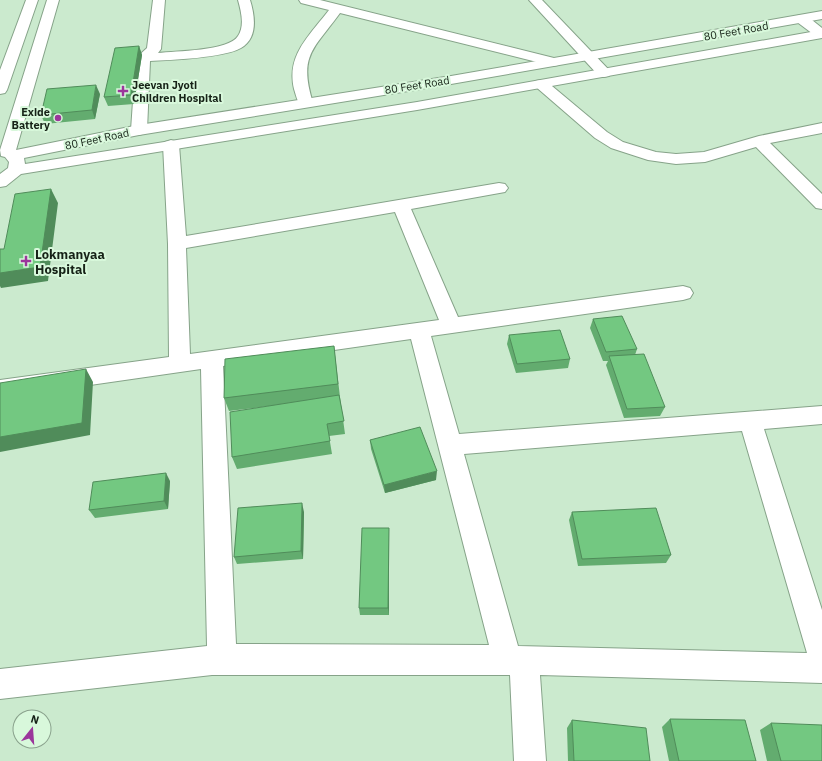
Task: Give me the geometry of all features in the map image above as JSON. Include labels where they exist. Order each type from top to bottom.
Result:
[{"type":"street","points":[[0,90],[32,0]]},
{"type":"street","points":[[0,182],[9,158],[53,0]]},
{"type":"street","points":[[139,130],[143,58],[154,49],[159,0]]},
{"type":"street","points":[[143,58],[221,50],[237,45],[246,34],[249,22],[244,0]]},
{"type":"street","points":[[305,0],[553,62]]},
{"type":"street","points":[[535,0],[604,73]]},
{"type":"street","points":[[306,103],[299,80],[300,62],[338,8]]},
{"type":"street","name":"80 Feet Road","points":[[9,158],[139,130],[451,80],[822,15]]},
{"type":"street","points":[[802,19],[822,34]]},
{"type":"street","name":"80 Feet Road","points":[[9,158],[171,145],[417,106],[822,34]]},
{"type":"street","points":[[542,84],[601,135],[616,145],[654,157],[676,159],[705,157],[759,141],[822,128]]},
{"type":"street","points":[[759,141],[822,204]]},
{"type":"street","points":[[171,145],[177,244],[180,363]]},
{"type":"street","points":[[177,244],[499,188]]},
{"type":"street","points":[[401,205],[451,325]]},
{"type":"street","points":[[0,389],[683,293]]},
{"type":"street","points":[[419,330],[450,445],[515,660],[530,761]]},
{"type":"street","points":[[212,359],[222,660]]},
{"type":"street","points":[[450,445],[822,414]]},
{"type":"street","points":[[750,420],[822,655]]},
{"type":"street","points":[[0,684],[222,660],[515,660],[822,668]]},
{"type":"building","points":[[139,46],[131,95],[104,97],[115,48]]},
{"type":"building","points":[[96,85],[92,110],[41,115],[47,89]]},
{"type":"building","points":[[51,189],[40,267],[0,273],[0,249],[4,249],[15,194]]},
{"type":"building","points":[[622,316],[637,349],[606,352],[593,319]]},
{"type":"building","points":[[560,330],[570,359],[517,364],[509,335]]},
{"type":"building","points":[[334,346],[338,384],[224,398],[225,359]]},
{"type":"building","points":[[644,354],[665,407],[627,409],[609,356]]},
{"type":"building","points":[[86,369],[82,423],[0,437],[0,383]]},
{"type":"building","points":[[339,395],[344,421],[327,424],[330,441],[232,457],[230,412]]},
{"type":"building","points":[[420,427],[437,471],[384,485],[370,440]]},
{"type":"building","points":[[166,473],[164,501],[89,510],[93,482]]},
{"type":"building","points":[[302,503],[301,551],[234,557],[238,508]]},
{"type":"building","points":[[656,508],[671,555],[582,559],[572,512]]},
{"type":"building","points":[[362,528],[389,528],[388,608],[359,608]]},
{"type":"building","points":[[670,719],[745,720],[756,761],[679,761]]},
{"type":"building","points":[[572,720],[646,728],[650,761],[574,761]]},
{"type":"building","points":[[771,723],[822,725],[822,761],[781,761]]},
{"type":"place","name":"Jeevan Jyoti Children Hospital","points":[[123,91]]},
{"type":"place","name":"Exide Battery","points":[[58,118]]},
{"type":"place","name":"Lokmanyaa Hospital","points":[[26,261]]}]
